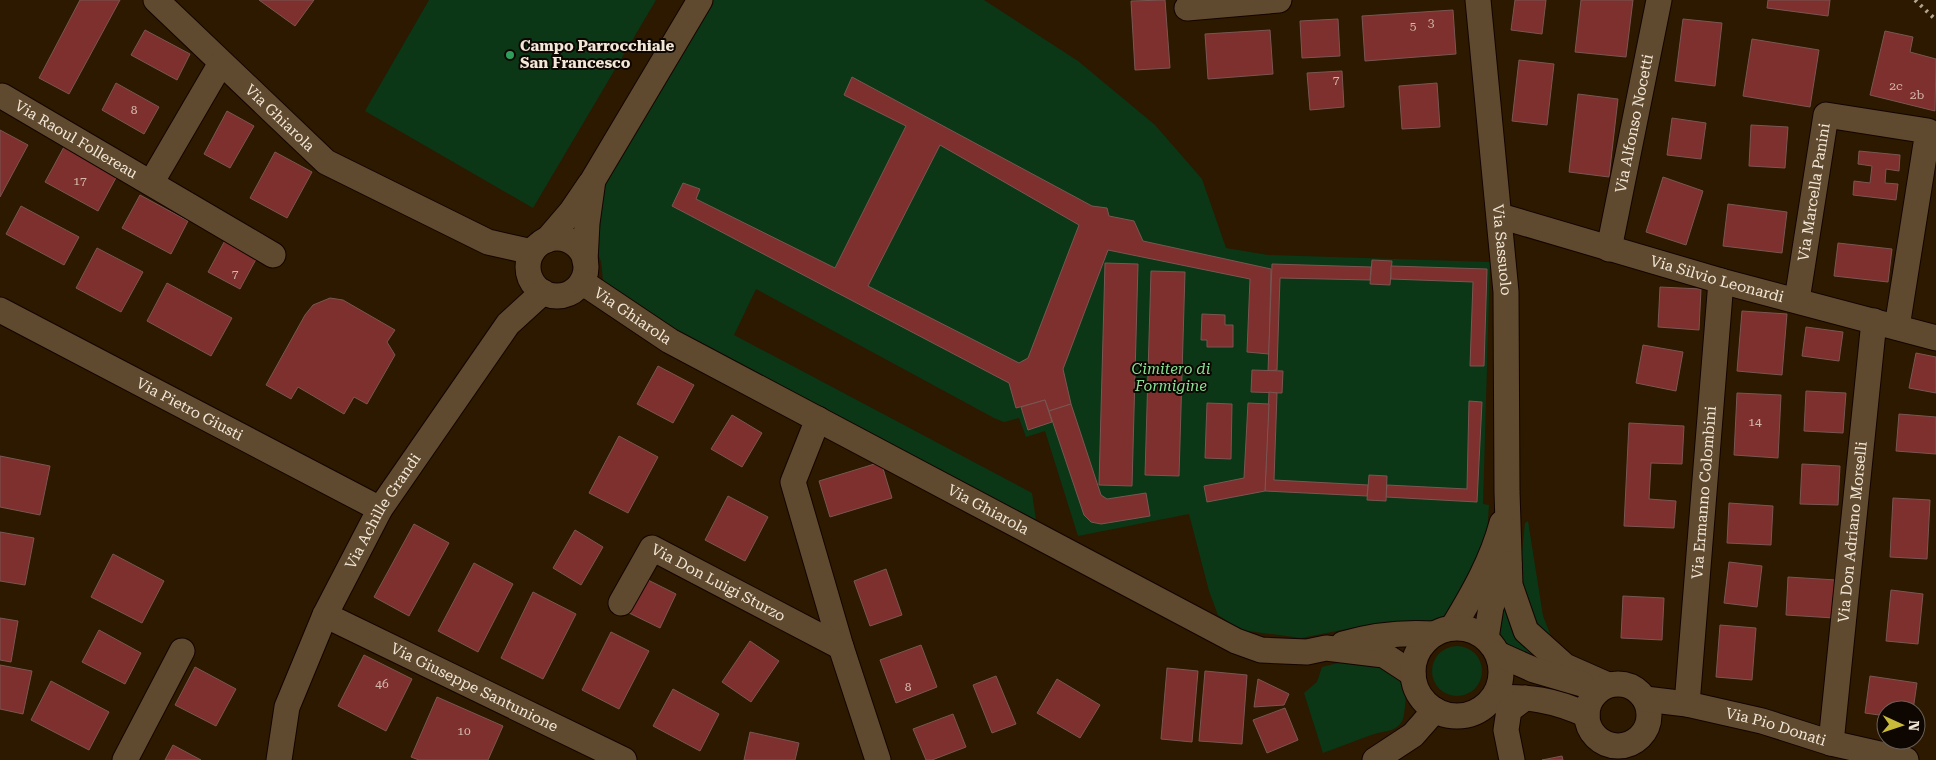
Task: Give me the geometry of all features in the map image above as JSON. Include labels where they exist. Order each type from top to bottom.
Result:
[{"type":"street","name":"Via Ghiarola","points":[[156,0],[326,162],[488,242],[540,246],[557,238],[575,244],[582,252],[584,272],[568,294],[560,296],[543,292]]},
{"type":"street","points":[[543,292],[536,287],[531,279],[529,261],[571,212],[593,180],[700,0]]},
{"type":"street","points":[[1187,8],[1279,0]]},
{"type":"street","name":"Via Sassuolo","points":[[1478,0],[1506,292],[1507,501],[1510,585],[1526,632],[1565,666],[1603,688]]},
{"type":"street","name":"Via Alfonso Nocetti","points":[[1609,249],[1659,0]]},
{"type":"street","name":"Via Raoul Follereau","points":[[151,183],[221,63]]},
{"type":"street","name":"Via Raoul Follereau","points":[[2,96],[273,255]]},
{"type":"street","name":"Via Marcella Panini","points":[[1797,300],[1826,115],[1928,131],[1897,328]]},
{"type":"street","points":[[584,272],[587,223],[593,180]]},
{"type":"street","name":"Via Silvio Leonardi","points":[[1500,216],[1721,281],[1874,320],[1936,338]]},
{"type":"street","name":"Via Ghiarola","points":[[584,272],[670,341],[1236,641],[1261,650],[1306,652],[1326,648],[1384,654],[1413,674]]},
{"type":"street","name":"Via Ermanno Colombini","points":[[1687,704],[1721,281]]},
{"type":"street","name":"Via Achille Grandi","points":[[279,760],[287,707],[325,615],[380,509],[508,324],[543,292]]},
{"type":"street","name":"Via Pietro Giusti","points":[[0,310],[380,509]]},
{"type":"street","name":"Via Don Adriano Morselli","points":[[1831,743],[1874,320]]},
{"type":"street","points":[[818,419],[793,482],[841,647],[878,760]]},
{"type":"street","name":"Via Sassuolo","points":[[1443,631],[1472,595],[1496,545],[1507,501]]},
{"type":"street","name":"Via Don Luigi Sturzo","points":[[621,603],[652,548],[841,647]]},
{"type":"street","points":[[1443,631],[1419,648],[1415,658],[1413,674],[1416,688],[1420,697],[1435,710],[1444,714],[1462,716],[1479,710],[1493,698],[1500,682],[1502,673],[1492,646],[1491,607],[1510,563]]},
{"type":"street","name":"Via Giuseppe Santunione","points":[[325,615],[624,760]]},
{"type":"street","name":"Via Pio Donati","points":[[1326,648],[1369,636],[1464,628],[1476,631],[1492,646],[1534,670],[1603,688],[1623,684],[1633,688],[1645,698],[1687,704],[1762,721],[1831,743],[1906,760]]},
{"type":"street","points":[[125,760],[182,650]]},
{"type":"street","points":[[1603,688],[1588,705],[1587,715],[1590,728],[1600,749],[1609,745],[1627,745],[1634,750],[1649,719],[1648,705],[1645,698]]},
{"type":"street","points":[[1493,698],[1539,699],[1565,706],[1587,715]]},
{"type":"street","points":[[1512,760],[1506,730],[1509,710],[1526,698]]},
{"type":"street","points":[[1375,760],[1413,735],[1435,710]]},
{"type":"green space","name":"Campo Parrocchiale San Francesco","points":[[429,0],[656,0],[533,208],[365,111]]},
{"type":"green space","name":"Cimitero di Formigine","points":[[713,0],[984,0],[1078,61],[1155,125],[1202,179],[1226,248],[1268,255],[1490,262],[1483,504],[1489,505],[1487,535],[1480,563],[1450,612],[1437,622],[1416,626],[1367,625],[1301,638],[1241,630],[1218,615],[1209,591],[1189,514],[1078,536],[1045,431],[1026,437],[1019,418],[1004,422],[994,418],[756,289],[734,335],[1032,493],[1037,527],[611,294],[603,280],[601,261],[591,239],[590,209]]},
{"type":"green space","points":[[1528,521],[1543,616],[1554,644],[1539,627],[1529,610],[1520,572],[1525,523]]},
{"type":"green space","points":[[1505,601],[1542,656],[1528,657],[1509,647],[1501,639],[1497,627]]},
{"type":"green space","points":[[1457,646],[1475,653],[1482,671],[1475,689],[1457,696],[1439,689],[1432,671],[1439,653]]},
{"type":"green space","points":[[1358,658],[1377,663],[1394,672],[1404,687],[1406,696],[1403,719],[1392,730],[1371,735],[1323,753],[1304,693],[1317,682],[1322,667]]},
{"type":"building","points":[[80,0],[120,0],[69,94],[39,78]]},
{"type":"building","points":[[259,0],[314,0],[295,26]]},
{"type":"building","points":[[1165,0],[1170,68],[1135,70],[1131,1]]},
{"type":"building","points":[[1515,0],[1546,0],[1542,34],[1511,30]]},
{"type":"building","points":[[1581,0],[1633,0],[1626,57],[1575,52]]},
{"type":"building","points":[[1768,0],[1830,0],[1828,16],[1767,8]]},
{"type":"building","points":[[1453,10],[1456,54],[1365,61],[1362,16]]},
{"type":"building","points":[[1338,19],[1340,56],[1302,58],[1300,21]]},
{"type":"building","points":[[1683,19],[1722,23],[1715,86],[1675,81]]},
{"type":"building","points":[[145,30],[190,54],[177,80],[131,55]]},
{"type":"building","points":[[1270,30],[1273,74],[1208,79],[1205,34]]},
{"type":"building","points":[[1885,31],[1913,37],[1910,52],[1936,59],[1935,111],[1870,95]]},
{"type":"building","points":[[1752,39],[1819,50],[1810,107],[1743,96]]},
{"type":"building","points":[[1519,60],[1554,64],[1547,125],[1512,121]]},
{"type":"building","points":[[1342,71],[1344,107],[1310,110],[1307,73]]},
{"type":"building","points":[[852,77],[1092,206],[1107,208],[1109,216],[1134,221],[1143,241],[1271,269],[1269,354],[1247,352],[1250,279],[1108,250],[1063,369],[1071,404],[1049,411],[1045,400],[1016,408],[1009,383],[672,206],[683,183],[700,189],[696,199],[835,268],[906,126],[844,95]],"holes":[[[940,145],[1079,225],[1028,358],[1019,363],[868,286]]]},
{"type":"building","points":[[116,83],[159,107],[144,134],[102,110]]},
{"type":"building","points":[[1437,83],[1440,127],[1402,129],[1399,86]]},
{"type":"building","points":[[1578,94],[1618,99],[1609,177],[1569,172]]},
{"type":"building","points":[[227,111],[254,126],[230,168],[204,154]]},
{"type":"building","points":[[1672,118],[1706,123],[1701,159],[1667,155]]},
{"type":"building","points":[[1751,125],[1788,127],[1785,168],[1749,166]]},
{"type":"building","points":[[0,130],[28,145],[0,197]]},
{"type":"building","points":[[65,145],[118,174],[98,211],[45,182]]},
{"type":"building","points":[[1859,151],[1900,155],[1899,171],[1886,169],[1885,183],[1898,184],[1896,200],[1853,195],[1854,181],[1870,183],[1872,166],[1858,164]]},
{"type":"building","points":[[275,152],[312,172],[287,218],[250,198]]},
{"type":"building","points":[[1663,177],[1703,191],[1686,245],[1646,232]]},
{"type":"building","points":[[140,195],[188,221],[171,254],[122,228]]},
{"type":"building","points":[[1728,204],[1787,212],[1782,253],[1723,246]]},
{"type":"building","points":[[21,206],[79,237],[64,265],[6,234]]},
{"type":"building","points":[[229,233],[261,250],[240,289],[208,272]]},
{"type":"building","points":[[1838,243],[1892,249],[1888,282],[1834,276]]},
{"type":"building","points":[[97,248],[143,272],[121,312],[76,288]]},
{"type":"building","points":[[1372,260],[1392,261],[1390,285],[1370,284]]},
{"type":"building","points":[[1105,263],[1138,264],[1132,486],[1099,485]]},
{"type":"building","points":[[1272,264],[1371,267],[1370,280],[1280,278],[1277,370],[1268,371]]},
{"type":"building","points":[[1391,266],[1487,269],[1484,366],[1470,366],[1473,282],[1391,279]]},
{"type":"building","points":[[1151,271],[1185,272],[1179,476],[1145,475]]},
{"type":"building","points":[[167,283],[232,318],[211,356],[147,321]]},
{"type":"building","points":[[1660,287],[1701,289],[1699,330],[1658,327]]},
{"type":"building","points":[[330,298],[343,300],[395,330],[387,342],[395,355],[367,404],[354,397],[344,414],[298,387],[291,399],[266,385],[305,315],[313,305]]},
{"type":"building","points":[[1742,311],[1787,314],[1782,375],[1737,371]]},
{"type":"building","points":[[1202,314],[1225,315],[1225,325],[1233,325],[1233,347],[1207,347],[1207,340],[1201,340]]},
{"type":"building","points":[[1806,327],[1843,332],[1839,361],[1802,356]]},
{"type":"building","points":[[1643,345],[1683,352],[1676,391],[1636,383]]},
{"type":"building","points":[[1916,353],[1936,357],[1936,393],[1909,388]]},
{"type":"building","points":[[658,366],[694,385],[673,423],[637,404]]},
{"type":"building","points":[[1252,370],[1283,371],[1282,393],[1251,392]]},
{"type":"building","points":[[1806,391],[1846,393],[1843,433],[1804,431]]},
{"type":"building","points":[[1269,392],[1277,393],[1274,480],[1368,485],[1367,496],[1265,491]]},
{"type":"building","points":[[1737,393],[1781,395],[1778,458],[1734,455]]},
{"type":"building","points":[[1045,400],[1052,422],[1028,430],[1021,407]]},
{"type":"building","points":[[1469,401],[1482,402],[1477,502],[1386,497],[1387,485],[1467,489]]},
{"type":"building","points":[[1207,403],[1232,404],[1231,459],[1205,458]]},
{"type":"building","points":[[1248,403],[1269,404],[1265,491],[1207,502],[1204,486],[1244,478]]},
{"type":"building","points":[[1071,404],[1101,495],[1107,499],[1146,493],[1150,516],[1101,524],[1091,522],[1084,515],[1049,411]]},
{"type":"building","points":[[1899,414],[1936,417],[1936,454],[1896,451]]},
{"type":"building","points":[[732,415],[762,433],[742,467],[711,449]]},
{"type":"building","points":[[1629,423],[1684,426],[1682,464],[1651,463],[1649,499],[1676,501],[1674,528],[1624,526]]},
{"type":"building","points":[[619,436],[658,457],[628,513],[589,493]]},
{"type":"building","points":[[0,456],[50,466],[40,515],[0,507]]},
{"type":"building","points":[[881,462],[892,498],[830,517],[819,481]]},
{"type":"building","points":[[1802,464],[1840,466],[1838,505],[1800,504]]},
{"type":"building","points":[[1369,475],[1387,476],[1386,501],[1367,500]]},
{"type":"building","points":[[728,496],[768,517],[745,561],[705,540]]},
{"type":"building","points":[[1893,498],[1930,500],[1927,559],[1890,557]]},
{"type":"building","points":[[1729,503],[1773,506],[1771,545],[1727,543]]},
{"type":"building","points":[[414,524],[449,543],[409,616],[374,597]]},
{"type":"building","points":[[575,530],[603,547],[581,585],[553,568]]},
{"type":"building","points":[[0,532],[34,538],[25,585],[0,581]]},
{"type":"building","points":[[113,554],[164,581],[142,623],[91,597]]},
{"type":"building","points":[[1729,562],[1762,566],[1757,607],[1724,603]]},
{"type":"building","points":[[474,563],[513,584],[478,652],[438,631]]},
{"type":"building","points":[[886,569],[902,615],[870,626],[854,581]]},
{"type":"building","points":[[1788,577],[1836,580],[1834,618],[1786,615]]},
{"type":"building","points":[[644,578],[676,594],[660,628],[627,612]]},
{"type":"building","points":[[1891,590],[1923,594],[1918,644],[1886,641]]},
{"type":"building","points":[[533,592],[576,614],[543,679],[501,658]]},
{"type":"building","points":[[1623,596],[1664,598],[1662,640],[1621,638]]},
{"type":"building","points":[[0,618],[18,621],[11,662],[0,660]]},
{"type":"building","points":[[1720,625],[1756,628],[1752,680],[1716,677]]},
{"type":"building","points":[[99,630],[141,653],[125,684],[82,662]]},
{"type":"building","points":[[611,632],[649,651],[619,709],[582,690]]},
{"type":"building","points":[[750,641],[779,661],[751,702],[722,682]]},
{"type":"building","points":[[921,645],[937,687],[896,703],[880,660]]},
{"type":"building","points":[[364,655],[412,679],[386,731],[338,706]]},
{"type":"building","points":[[0,665],[32,671],[23,714],[0,709]]},
{"type":"building","points":[[195,667],[236,689],[216,726],[175,705]]},
{"type":"building","points":[[1167,668],[1198,671],[1192,742],[1161,739]]},
{"type":"building","points":[[1205,671],[1247,675],[1242,744],[1199,741]]},
{"type":"building","points":[[996,676],[1016,724],[992,733],[973,685]]},
{"type":"building","points":[[1870,676],[1917,683],[1914,700],[1876,700],[1876,715],[1865,713]]},
{"type":"building","points":[[1057,679],[1100,705],[1080,738],[1037,713]]},
{"type":"building","points":[[1258,679],[1289,694],[1284,705],[1254,707]]},
{"type":"building","points":[[51,681],[109,712],[89,750],[31,720]]},
{"type":"building","points":[[673,689],[719,714],[700,751],[653,726]]},
{"type":"building","points":[[437,697],[503,726],[488,760],[419,760],[411,757]]},
{"type":"building","points":[[1285,708],[1298,740],[1267,753],[1253,720]]},
{"type":"building","points":[[953,714],[966,747],[932,760],[926,760],[913,729]]},
{"type":"building","points":[[750,732],[799,743],[795,760],[744,760]]},
{"type":"building","points":[[173,745],[201,760],[165,760]]},
{"type":"building","points":[[1562,756],[1563,760],[1542,760]]},
{"type":"railway","points":[[1915,0],[1936,20]]},
{"type":"place","name":"Campo Parrocchiale San Francesco","points":[[510,55]]}]
